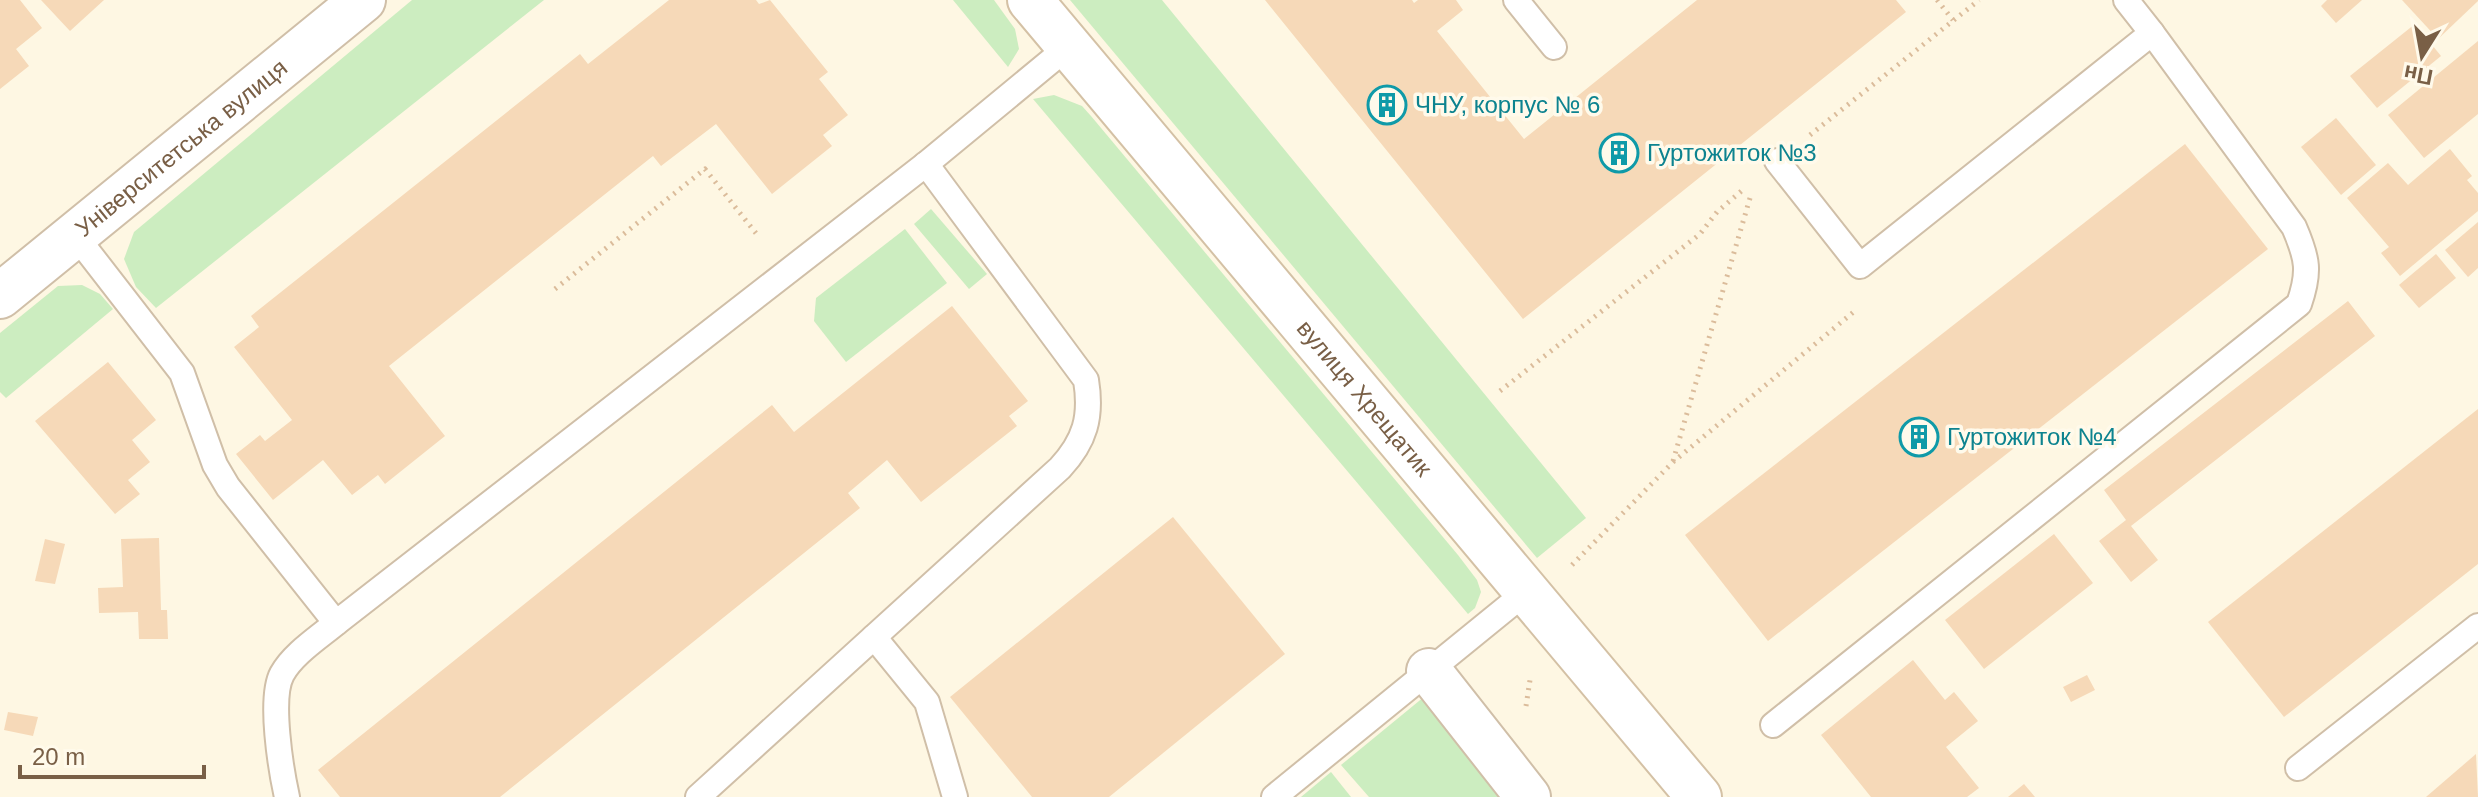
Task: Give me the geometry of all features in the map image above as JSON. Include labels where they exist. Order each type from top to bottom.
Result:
[{"type":"street","name":"Університетська вулиця","points":[[0,296],[363,0]]},
{"type":"street","name":"вулиця Хрещатик","points":[[1030,0],[1699,797]]},
{"type":"street","points":[[1429,671],[1521,788]]},
{"type":"lane","points":[[1516,0],[1554,47]]},
{"type":"lane","points":[[1773,725],[2299,304],[2308,278],[2305,251],[2294,227],[2126,0]]},
{"type":"lane","points":[[1777,161],[1860,266],[2152,33]]},
{"type":"lane","points":[[287,797],[277,710],[278,683],[291,662],[336,623],[926,164],[1069,46]]},
{"type":"lane","points":[[698,797],[1076,451],[1087,429],[1090,402],[1086,380],[926,164]]},
{"type":"lane","points":[[75,235],[182,373],[215,465],[228,487],[336,623]]},
{"type":"lane","points":[[1274,797],[1429,671],[1535,603]]},
{"type":"lane","points":[[2298,768],[2478,626]]},
{"type":"lane","points":[[874,637],[927,702],[955,797]]},
{"type":"path","points":[[1937,0],[1953,20]]},
{"type":"path","points":[[1777,161],[1979,0]]},
{"type":"path","points":[[555,289],[705,169],[764,243]]},
{"type":"path","points":[[1500,391],[1700,234],[1721,208],[1755,179],[1673,462]]},
{"type":"path","points":[[1613,527],[1673,462],[1856,311],[1860,296],[1860,266]]},
{"type":"path","points":[[1521,788],[1535,646],[1535,603]]},
{"type":"green space","points":[[412,0],[544,0],[156,308],[136,287],[124,259],[134,232]]},
{"type":"green space","points":[[953,0],[994,0],[1015,29],[1019,49],[1008,67]]},
{"type":"green space","points":[[1070,0],[1162,0],[1586,518],[1537,558]]},
{"type":"green space","points":[[1054,95],[1082,106],[1091,116],[1458,555],[1477,580],[1481,592],[1475,608],[1468,614],[1033,99]]},
{"type":"green space","points":[[931,209],[987,274],[969,289],[914,224]]},
{"type":"green space","points":[[905,229],[947,283],[846,362],[814,321],[816,298]]},
{"type":"green space","points":[[82,285],[100,294],[113,309],[6,398],[0,392],[0,333],[58,286]]},
{"type":"green space","points":[[1430,692],[1511,797],[1369,797],[1341,765]]},
{"type":"green space","points":[[1331,772],[1351,797],[1301,797]]},
{"type":"building","points":[[0,0],[20,0],[42,28],[16,49],[29,66],[0,89]]},
{"type":"building","points":[[41,0],[104,0],[70,31]]},
{"type":"building","points":[[669,0],[756,0],[759,4],[770,0],[828,72],[819,79],[848,115],[823,135],[832,146],[772,194],[716,124],[661,166],[653,156],[389,366],[445,436],[385,484],[378,475],[352,495],[323,460],[273,500],[236,454],[260,435],[265,441],[292,420],[234,347],[259,327],[251,316],[580,54],[588,64]]},
{"type":"building","name":"Гуртожиток №3","points":[[1265,0],[1412,0],[1414,3],[1418,0],[1456,0],[1463,10],[1437,31],[1524,139],[1697,0],[1896,0],[1906,12],[1523,319]]},
{"type":"building","points":[[2327,0],[2362,0],[2336,23],[2321,6]]},
{"type":"building","points":[[2402,0],[2478,0],[2478,1],[2438,39]]},
{"type":"building","points":[[2415,24],[2441,56],[2377,108],[2350,76]]},
{"type":"building","points":[[2478,41],[2478,114],[2424,158],[2388,115]]},
{"type":"building","points":[[2336,118],[2376,165],[2341,195],[2301,147]]},
{"type":"building","name":"Гуртожиток №4","points":[[2185,144],[2268,249],[1768,641],[1685,535]]},
{"type":"building","points":[[2450,149],[2472,176],[2467,180],[2478,193],[2478,211],[2400,276],[2381,253],[2389,247],[2347,198],[2388,163],[2408,185]]},
{"type":"building","points":[[2478,222],[2478,268],[2468,277],[2445,250]]},
{"type":"building","points":[[2436,254],[2456,278],[2419,308],[2399,285]]},
{"type":"building","points":[[2348,301],[2375,336],[2131,526],[2158,560],[2131,582],[2099,541],[2126,520],[2104,490]]},
{"type":"building","points":[[952,306],[1028,401],[1009,416],[1017,426],[921,502],[887,460],[848,493],[860,508],[500,797],[340,797],[318,770],[772,405],[794,432]]},
{"type":"building","points":[[108,362],[156,420],[132,440],[150,462],[128,480],[140,494],[115,514],[35,421]]},
{"type":"building","points":[[2478,409],[2478,564],[2284,717],[2208,622]]},
{"type":"building","points":[[1173,517],[1285,654],[1109,797],[1032,797],[950,697]]},
{"type":"building","points":[[2054,534],[2093,583],[1984,669],[1945,620]]},
{"type":"building","points":[[159,538],[161,610],[167,610],[168,639],[139,639],[138,612],[99,613],[98,588],[123,587],[121,539]]},
{"type":"building","points":[[45,539],[65,544],[55,584],[35,581]]},
{"type":"building","points":[[1913,660],[1945,700],[1954,692],[1978,721],[1946,747],[1979,788],[1967,797],[1871,797],[1821,735]]},
{"type":"building","points":[[2087,675],[2095,690],[2071,702],[2063,687]]},
{"type":"building","points":[[8,712],[38,717],[33,736],[4,730]]},
{"type":"building","points":[[2476,754],[2478,797],[2426,797]]},
{"type":"building","points":[[2024,784],[2035,797],[2008,797]]},
{"type":"place","name":"ЧНУ, корпус № 6","points":[[1387,105]]},
{"type":"place","name":"Гуртожиток №3","points":[[1619,153]]},
{"type":"place","name":"Гуртожиток №4","points":[[1919,437]]}]
